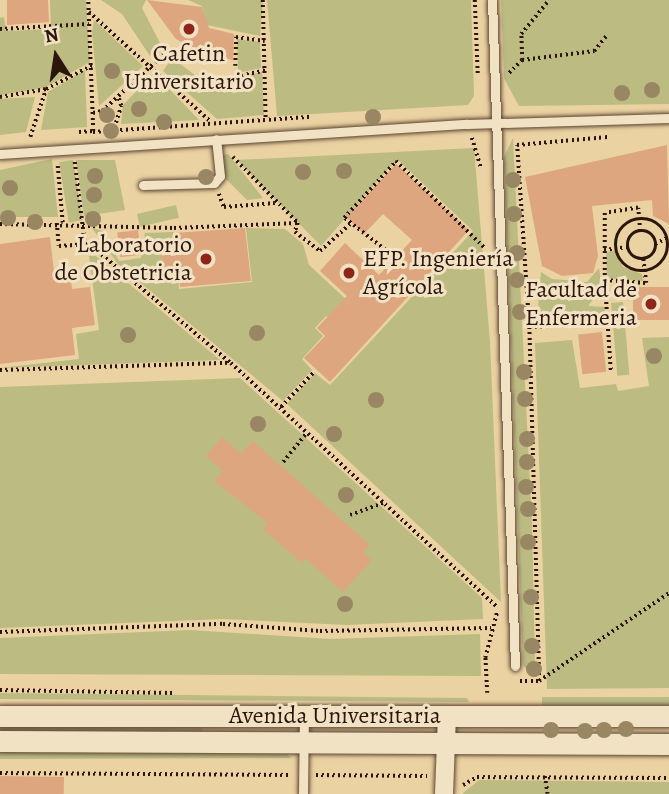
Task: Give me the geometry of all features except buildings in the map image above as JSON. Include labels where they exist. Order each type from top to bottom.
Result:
[{"type":"street","name":"Avenida Universitaria","points":[[0,716],[669,716]]},
{"type":"street","points":[[226,742],[227,716]]},
{"type":"street","points":[[444,785],[447,716]]},
{"type":"street","name":"Avenida Universitaria","points":[[0,741],[669,744]]},
{"type":"lane","points":[[492,0],[514,666]]},
{"type":"lane","points":[[0,154],[94,145],[496,124],[669,118]]},
{"type":"lane","points":[[143,185],[214,183],[220,176],[216,139]]},
{"type":"lane","points":[[303,794],[304,716]]},
{"type":"path","points":[[88,0],[93,65],[94,145]]},
{"type":"path","points":[[263,0],[266,119]]},
{"type":"path","points":[[475,0],[478,78]]},
{"type":"path","points":[[522,60],[521,34],[549,0]]},
{"type":"path","points":[[89,12],[151,65],[210,121]]},
{"type":"path","points":[[0,29],[89,24]]},
{"type":"path","points":[[494,86],[522,60],[594,51],[606,36]]},
{"type":"path","points":[[234,66],[236,37],[265,41]]},
{"type":"path","points":[[93,113],[118,97],[167,51]]},
{"type":"path","points":[[0,97],[46,89],[93,65]]},
{"type":"path","points":[[236,77],[266,70]]},
{"type":"path","points":[[43,136],[30,137],[46,89]]},
{"type":"path","points":[[114,128],[121,106],[118,97]]},
{"type":"path","points":[[68,133],[210,121],[321,117]]},
{"type":"path","points":[[539,681],[529,327],[517,145],[615,136]]},
{"type":"path","points":[[458,138],[472,138],[479,148],[482,175]]},
{"type":"path","points":[[241,149],[227,150],[275,203],[298,223]]},
{"type":"path","points":[[56,156],[62,223]]},
{"type":"path","points":[[74,157],[85,244]]},
{"type":"path","points":[[394,257],[344,218],[396,161],[488,253],[488,240]]},
{"type":"path","points":[[224,207],[275,203]]},
{"type":"path","points":[[611,371],[605,280],[605,213],[638,208],[640,231],[655,244]]},
{"type":"path","points":[[639,218],[659,225],[668,237],[663,261],[645,271],[625,265],[615,249],[621,228],[639,218]]},
{"type":"path","points":[[0,223],[174,228],[298,223]]},
{"type":"path","points":[[57,223],[59,246],[85,244],[232,363],[498,608]]},
{"type":"path","points":[[298,223],[295,232],[320,251],[350,224]]},
{"type":"path","points":[[628,247],[630,238],[640,231]]},
{"type":"path","points":[[643,259],[655,244],[668,237]]},
{"type":"path","points":[[604,250],[628,247],[643,259],[646,283],[605,280]]},
{"type":"path","points":[[529,327],[607,323]]},
{"type":"path","points":[[0,370],[232,363]]},
{"type":"path","points":[[281,407],[314,372]]},
{"type":"path","points":[[283,462],[306,434]]},
{"type":"path","points":[[350,515],[383,503]]},
{"type":"path","points":[[514,681],[539,681],[669,593]]},
{"type":"path","points":[[487,693],[491,628],[498,608],[498,595]]},
{"type":"path","points":[[0,632],[223,624],[320,631],[491,628]]},
{"type":"path","points":[[0,690],[182,693]]},
{"type":"path","points":[[473,693],[500,695]]},
{"type":"path","points":[[0,773],[304,775],[444,785]]},
{"type":"path","points":[[545,776],[548,794]]},
{"type":"path","points":[[458,793],[477,777],[669,778]]},
{"type":"green space","points":[[50,0],[86,0],[90,62],[44,88],[0,95],[0,18],[4,17],[6,31],[51,29]]},
{"type":"green space","points":[[101,0],[146,0],[142,8],[160,43],[150,56],[122,14]]},
{"type":"green space","points":[[188,0],[263,0],[260,36],[207,25],[202,6]]},
{"type":"green space","points":[[267,0],[471,0],[474,96],[468,105],[277,116]]},
{"type":"green space","points":[[501,0],[669,0],[669,104],[519,106],[504,78]]},
{"type":"green space","points":[[94,20],[143,66],[99,106],[92,33]]},
{"type":"green space","points":[[237,39],[260,42],[261,68],[238,73]]},
{"type":"green space","points":[[172,58],[203,81],[238,91],[238,77],[262,72],[264,115],[217,119],[163,71]]},
{"type":"green space","points":[[85,70],[87,127],[41,130],[48,92]]},
{"type":"green space","points":[[154,73],[199,120],[121,124],[123,105]]},
{"type":"green space","points":[[35,97],[26,132],[0,135],[0,99]]},
{"type":"green space","points":[[513,138],[532,525],[535,666],[529,672],[523,665],[504,157]]},
{"type":"green space","points":[[474,148],[490,342],[501,602],[287,404],[315,373],[330,385],[473,231],[397,159],[321,246],[237,160]]},
{"type":"green space","points":[[228,154],[263,198],[247,200],[225,178],[220,156]]},
{"type":"green space","points":[[52,159],[58,217],[0,217],[0,170]]},
{"type":"green space","points":[[73,160],[83,220],[69,222],[59,162]]},
{"type":"green space","points":[[76,160],[115,160],[125,210],[84,216]]},
{"type":"green space","points":[[176,205],[179,218],[140,227],[137,214]]},
{"type":"green space","points":[[92,228],[103,231],[119,261],[141,258],[145,233],[173,232],[175,248],[165,252],[161,261],[166,270],[178,272],[179,289],[252,282],[246,228],[285,229],[303,244],[309,265],[349,302],[333,320],[326,316],[315,328],[323,336],[302,359],[312,370],[283,401],[118,264]]},
{"type":"green space","points":[[614,251],[623,267],[642,274],[643,281],[607,278],[606,252]]},
{"type":"green space","points":[[89,256],[96,256],[220,360],[0,368],[79,359],[76,334],[99,330]]},
{"type":"green space","points":[[599,268],[602,288],[588,306],[605,307],[605,321],[537,320],[541,272],[552,279],[587,282]]},
{"type":"green space","points":[[623,302],[629,375],[617,376],[611,303]]},
{"type":"green space","points":[[669,337],[669,688],[547,689],[535,343],[572,340],[580,388],[616,384],[618,391],[649,386],[642,338]]},
{"type":"green space","points":[[240,378],[482,598],[483,619],[347,625],[224,619],[0,628],[0,387]]},
{"type":"green space","points":[[190,630],[330,639],[480,634],[481,676],[0,674],[0,638]]},
{"type":"green space","points":[[0,693],[467,698],[469,702],[0,699]]},
{"type":"green space","points":[[542,697],[669,697],[669,705],[542,705]]},
{"type":"green space","points":[[0,722],[200,724],[204,733],[0,733]]},
{"type":"green space","points":[[0,751],[287,754],[291,758],[0,759]]},
{"type":"green space","points":[[479,780],[669,782],[669,794],[462,794]]},
{"type":"place","name":"Cafetin Universitario","points":[[189,29]]},
{"type":"place","name":"Laboratorio de Obstetricia","points":[[206,259]]},
{"type":"place","name":"EFP. Ingeniería Agrícola","points":[[349,273]]},
{"type":"place","name":"Facultad de Enfermeria","points":[[651,304]]}]
